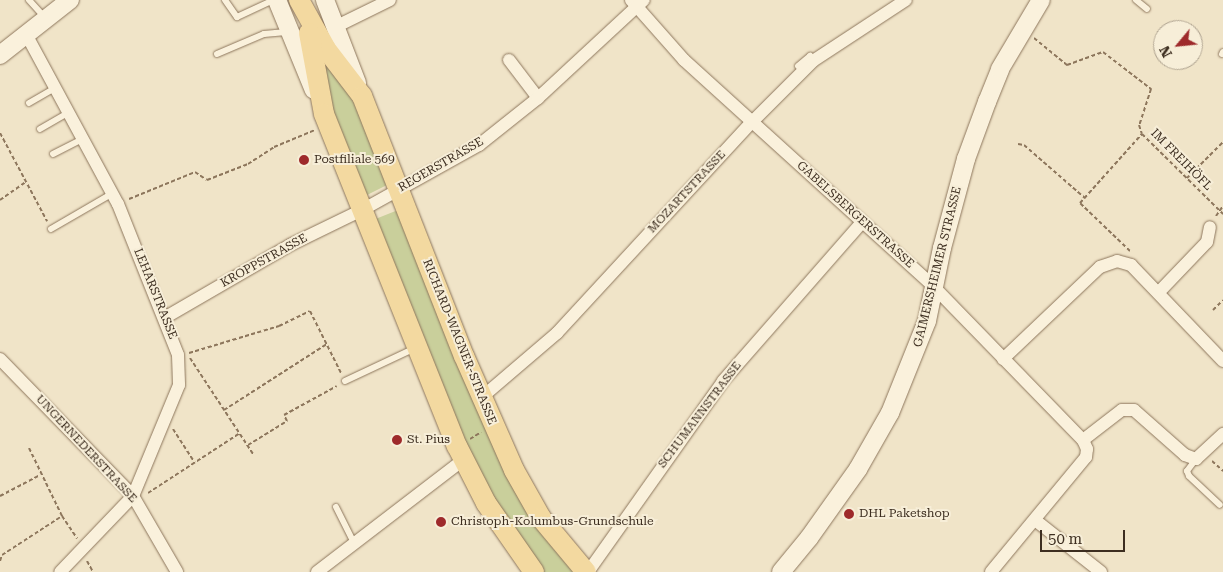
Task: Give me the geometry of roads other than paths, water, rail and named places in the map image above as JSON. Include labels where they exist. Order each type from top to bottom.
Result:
[{"type":"main road","name":"RICHARD-WAGNER-STRASSE","points":[[299,0],[326,49],[362,96],[493,426],[541,518],[587,572]]},
{"type":"main road","name":"RICHARD-WAGNER-STRASSE","points":[[299,0],[315,49],[326,119],[364,209],[460,453],[486,503],[534,572]]},
{"type":"street","points":[[0,55],[70,0]]},
{"type":"street","name":"RICHARD-WAGNER-STRASSE","points":[[277,0],[326,119]]},
{"type":"street","name":"RICHARD-WAGNER-STRASSE","points":[[324,0],[362,96]]},
{"type":"street","points":[[335,27],[390,0]]},
{"type":"street","name":"MOZARTSTRASSE","points":[[481,398],[557,333],[752,122],[813,61],[906,0]]},
{"type":"street","name":"GAIMERSHEIMER STRASSE","points":[[781,572],[810,538],[872,449],[916,355],[966,159],[1000,69],[1041,0]]},
{"type":"street","name":"REGERSTRASSE","points":[[364,209],[479,145],[538,98],[637,2]]},
{"type":"street","name":"GABELSBERGERSTRASSE","points":[[637,2],[684,60],[934,287],[1083,440]]},
{"type":"street","name":"LEHARSTRASSE","points":[[26,34],[85,138],[116,198],[166,317],[178,355],[179,385],[134,498],[60,572]]},
{"type":"street","points":[[509,60],[538,98]]},
{"type":"street","name":"KROPPSTRASSE","points":[[166,317],[290,245],[364,209]]},
{"type":"street","name":"SCHUMANNSTRASSE","points":[[587,572],[723,381],[862,222]]},
{"type":"street","points":[[1159,292],[1207,242],[1210,227]]},
{"type":"street","points":[[1003,359],[1100,267],[1117,261],[1131,265],[1159,292],[1223,361]]},
{"type":"street","name":"UNGERNEDERSTRASSE","points":[[1,360],[134,498],[177,572]]},
{"type":"street","points":[[991,572],[1086,457],[1087,449],[1083,440],[1122,410],[1134,410],[1185,455],[1200,456],[1223,434]]},
{"type":"street","points":[[317,572],[460,453]]},
{"type":"street","points":[[1035,520],[1101,572]]},
{"type":"lane","points":[[29,0],[46,19]]},
{"type":"lane","points":[[225,0],[238,17],[273,0]]},
{"type":"lane","points":[[1136,0],[1147,9]]},
{"type":"lane","points":[[217,54],[264,34],[291,32]]},
{"type":"lane","points":[[798,66],[810,56],[813,61]]},
{"type":"lane","points":[[29,104],[56,87]]},
{"type":"lane","points":[[40,129],[70,112]]},
{"type":"lane","points":[[53,154],[85,138]]},
{"type":"lane","points":[[51,229],[116,198]]},
{"type":"lane","points":[[345,381],[418,346]]},
{"type":"lane","points":[[1200,456],[1187,471],[1189,476],[1220,505]]},
{"type":"lane","points":[[336,507],[354,543]]},
{"type":"place","name":"Postfiliale 569","points":[[304,160]]},
{"type":"place","name":"St. Pius","points":[[397,440]]},
{"type":"place","name":"DHL Paketshop","points":[[849,514]]},
{"type":"place","name":"Christoph-Kolumbus-Grundschule","points":[[441,522]]}]
